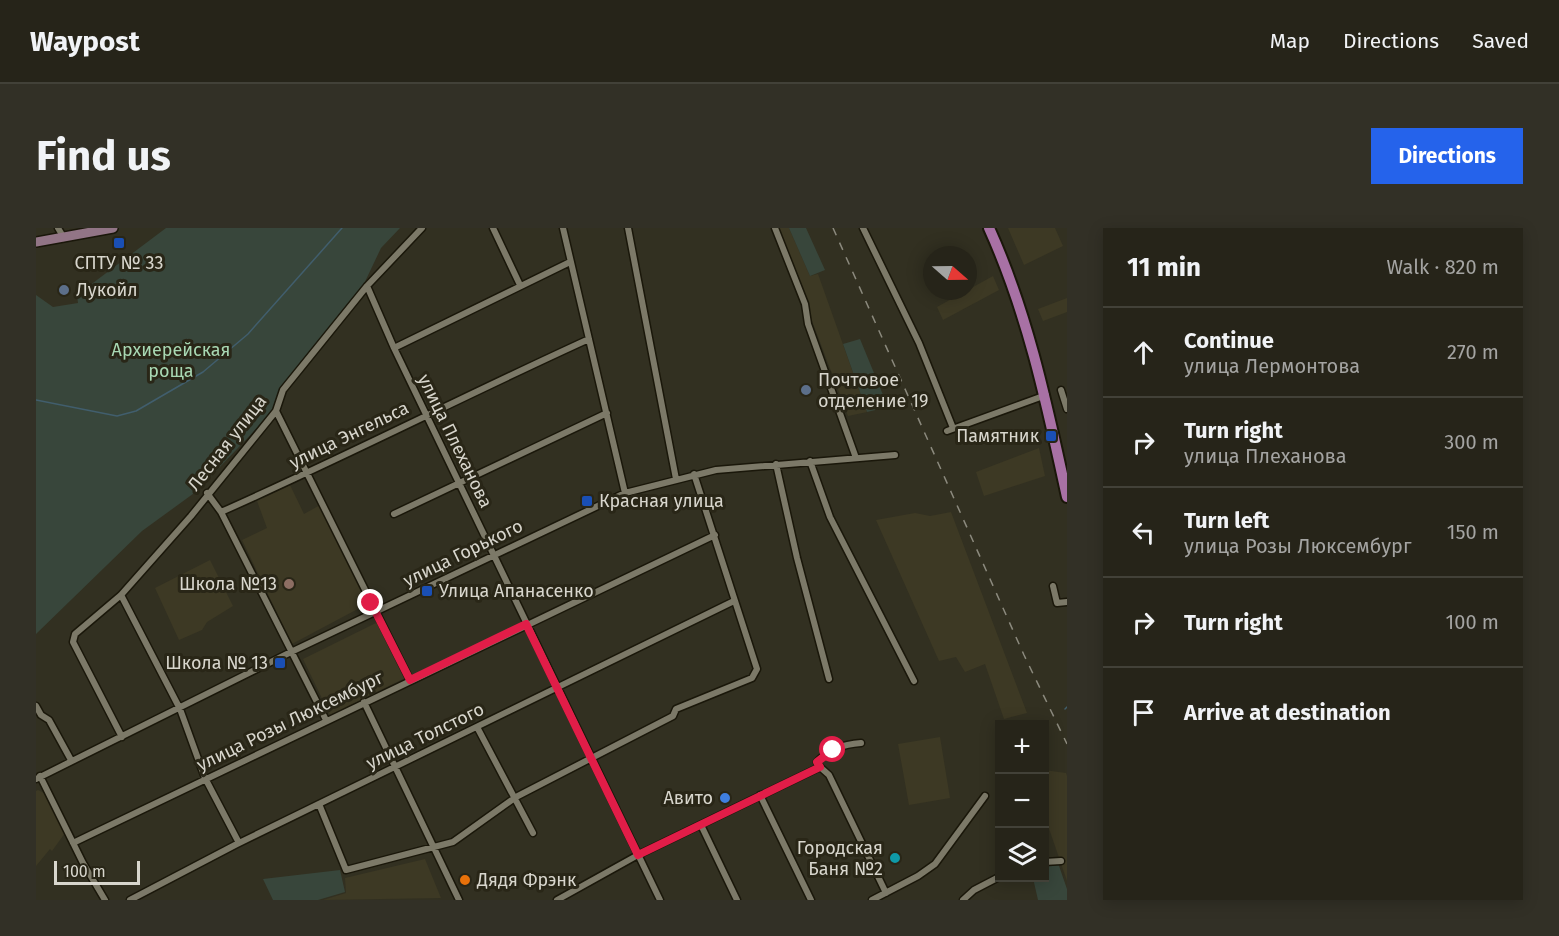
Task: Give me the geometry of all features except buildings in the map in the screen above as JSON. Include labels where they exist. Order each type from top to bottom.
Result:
[{"type":"main road","points":[[36,242],[65,239],[112,228]]},
{"type":"main road","points":[[989,228],[1019,302],[1046,395],[1063,459],[1067,497]]},
{"type":"street","points":[[58,228],[65,239]]},
{"type":"street","name":"Лесная улица","points":[[122,737],[73,642],[75,634],[121,595],[191,516],[207,493],[276,411],[283,390],[367,286],[422,228]]},
{"type":"street","points":[[493,228],[520,285]]},
{"type":"street","points":[[563,228],[625,493]]},
{"type":"street","points":[[628,228],[676,479]]},
{"type":"street","points":[[775,228],[805,304],[808,324],[856,458]]},
{"type":"street","points":[[863,228],[919,343],[950,430],[1046,395]]},
{"type":"street","points":[[394,348],[570,262]]},
{"type":"street","name":"улица Плеханова","points":[[367,286],[425,414],[660,900]]},
{"type":"street","name":"улица Энгельса","points":[[221,512],[307,474],[425,414],[589,339]]},
{"type":"street","points":[[1061,390],[1067,409]]},
{"type":"street","points":[[276,411],[410,680]]},
{"type":"street","points":[[394,514],[607,413]]},
{"type":"street","name":"улица Горького","points":[[38,777],[375,611],[625,493],[694,474],[777,464],[895,455]]},
{"type":"street","points":[[810,461],[830,517],[914,681]]},
{"type":"street","points":[[777,464],[797,558],[829,679]]},
{"type":"street","points":[[319,804],[346,870],[453,842],[516,797],[673,716],[676,710],[752,678],[757,669],[694,474]]},
{"type":"street","points":[[207,493],[221,512],[326,720]]},
{"type":"street","name":"улица Розы Люксембург","points":[[74,843],[204,778],[715,535]]},
{"type":"street","points":[[1053,586],[1056,603],[1067,602]]},
{"type":"street","points":[[121,595],[180,709],[204,778],[239,843]]},
{"type":"street","name":"улица Толстого","points":[[130,900],[239,843],[734,601]]},
{"type":"street","points":[[364,702],[459,900]]},
{"type":"street","points":[[36,706],[41,715],[49,720],[71,760]]},
{"type":"street","points":[[477,727],[533,833]]},
{"type":"street","points":[[861,743],[846,744],[824,754],[817,762],[829,775],[886,893]]},
{"type":"street","points":[[557,900],[638,855],[820,767]]},
{"type":"street","points":[[38,777],[105,900]]},
{"type":"street","points":[[760,795],[811,900]]},
{"type":"street","points":[[872,900],[935,864],[985,796]]},
{"type":"street","points":[[701,825],[737,900]]},
{"type":"street","points":[[1049,862],[1061,861]]},
{"type":"street","points":[[963,900],[974,890],[995,879]]},
{"type":"shaded area","points":[[777,228],[789,228],[810,276],[818,274],[867,412],[848,416]]},
{"type":"shaded area","points":[[1008,228],[1055,228],[1063,246],[1024,265]]},
{"type":"shaded area","points":[[993,276],[999,290],[943,320],[937,307],[950,300],[977,300],[977,285]]},
{"type":"shaded area","points":[[1067,298],[1067,312],[1043,321],[1038,309]]},
{"type":"shaded area","points":[[1039,448],[1045,476],[984,496],[976,472]]},
{"type":"shaded area","points":[[290,485],[304,514],[322,504],[369,603],[292,644],[242,540],[267,528],[257,501]]},
{"type":"shaded area","points":[[951,512],[1027,713],[1004,719],[985,664],[965,672],[956,657],[939,661],[876,520],[915,513],[930,516]]},
{"type":"shaded area","points":[[210,560],[233,606],[207,622],[202,630],[179,640],[155,588]]},
{"type":"shaded area","points":[[378,622],[405,678],[330,715],[303,659]]},
{"type":"shaded area","points":[[940,737],[950,798],[909,805],[898,744]]},
{"type":"shaded area","points":[[1049,771],[1066,773],[1067,776],[1067,881],[1049,829]]},
{"type":"shaded area","points":[[36,791],[46,794],[65,833],[52,851],[50,849],[36,866]]},
{"type":"shaded area","points":[[425,859],[441,898],[323,900],[346,893],[345,878]]},
{"type":"green space","name":"Архиерейская роща","points":[[166,228],[400,228],[381,248],[362,288],[279,390],[275,409],[197,491],[142,531],[36,634],[36,295],[53,307],[78,303],[77,295]]},
{"type":"green space","points":[[789,228],[806,228],[825,270],[810,276]]},
{"type":"green space","points":[[860,339],[888,407],[867,412],[843,344]]},
{"type":"green space","points":[[1058,863],[1067,889],[1067,900],[1038,900],[1034,882],[1049,882],[1049,864]]},
{"type":"green space","points":[[340,870],[345,892],[318,900],[273,900],[263,879]]},
{"type":"waterway","points":[[36,400],[117,416],[136,411],[203,372],[248,334],[342,228]]},
{"type":"railway","points":[[833,228],[1024,655],[1067,744]]},
{"type":"place","name":"СПТУ № 33","points":[[119,243]]},
{"type":"place","name":"Лукойл","points":[[64,290]]},
{"type":"place","name":"Почтовое отделение 19","points":[[806,390]]},
{"type":"place","name":"Памятник","points":[[1051,436]]},
{"type":"place","name":"Красная улица","points":[[587,501]]},
{"type":"place","name":"Школа №13","points":[[289,584]]},
{"type":"place","name":"Улица Апанасенко","points":[[427,591]]},
{"type":"place","name":"Школа № 13","points":[[280,663]]},
{"type":"place","name":"Авито","points":[[725,798]]},
{"type":"place","name":"Городская Баня №2","points":[[895,858]]},
{"type":"place","name":"Дядя Фрэнк","points":[[465,880]]},
{"type":"route","points":[[371,603],[410,680],[526,624],[638,855],[820,767],[817,762],[824,754],[833,750]]}]
